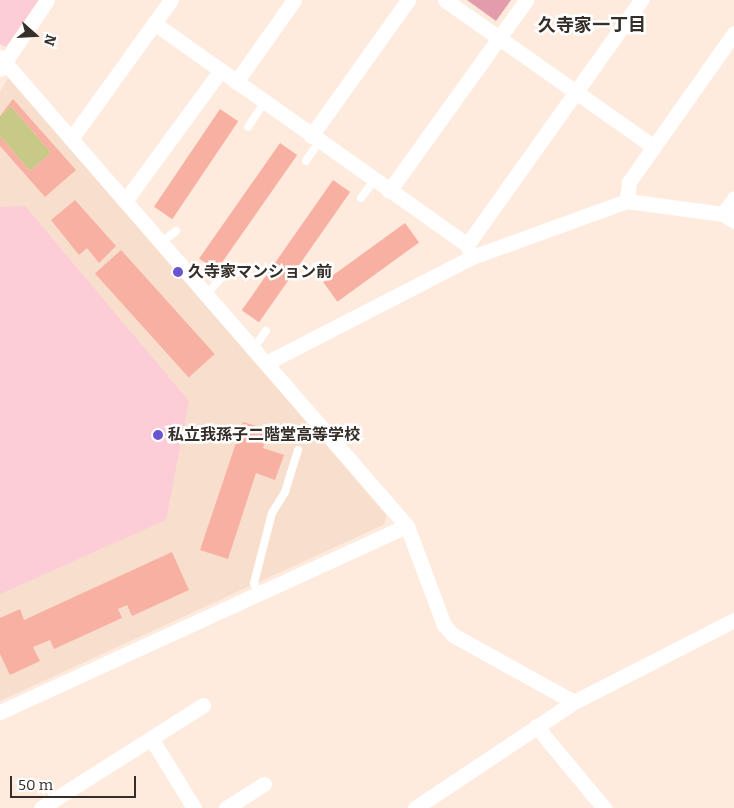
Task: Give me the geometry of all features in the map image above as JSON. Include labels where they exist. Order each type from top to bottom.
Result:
[{"type":"street","points":[[47,0],[2,63],[162,242],[407,526],[444,625],[453,635],[574,702]]},
{"type":"street","points":[[71,139],[171,0]]},
{"type":"street","points":[[236,82],[294,0]]},
{"type":"street","points":[[315,139],[408,0]]},
{"type":"street","points":[[445,0],[653,146]]},
{"type":"street","points":[[389,191],[526,0]]},
{"type":"street","points":[[469,251],[641,0]]},
{"type":"street","points":[[154,23],[220,72],[374,180],[469,251]]},
{"type":"street","points":[[627,201],[629,182],[734,33]]},
{"type":"street","points":[[125,201],[220,72]]},
{"type":"street","points":[[266,363],[469,251],[627,201],[728,217],[734,198]]},
{"type":"street","points":[[0,712],[407,526]]},
{"type":"street","points":[[415,808],[574,702],[734,620]]},
{"type":"street","points":[[41,808],[203,705]]},
{"type":"street","points":[[536,726],[604,808]]},
{"type":"street","points":[[151,738],[194,808]]},
{"type":"street","points":[[226,808],[264,784]]},
{"type":"lane","points":[[248,127],[265,102]]},
{"type":"lane","points":[[306,161],[315,139]]},
{"type":"lane","points":[[361,198],[374,180]]},
{"type":"lane","points":[[162,242],[176,231]]},
{"type":"lane","points":[[207,294],[222,277]]},
{"type":"lane","points":[[254,348],[266,331]]},
{"type":"lane","points":[[259,593],[254,583],[272,513],[285,492],[298,450]]},
{"type":"shaded area","points":[[0,0],[39,0],[6,47],[0,44]]},
{"type":"shaded area","points":[[467,0],[511,0],[496,21]]},
{"type":"shaded area","name":"私立我孫子二階堂高等学校","points":[[9,76],[386,515],[385,524],[0,701],[0,92]]},
{"type":"shaded area","points":[[11,106],[51,153],[30,171],[0,136],[0,116]]},
{"type":"shaded area","points":[[25,206],[189,401],[166,520],[0,594],[0,207]]},
{"type":"building","points":[[13,99],[76,170],[45,197],[0,146],[0,136],[30,171],[51,153],[11,106],[0,116]]},
{"type":"building","points":[[220,109],[238,121],[172,219],[154,207]]},
{"type":"building","points":[[280,143],[297,155],[216,271],[199,259]]},
{"type":"building","points":[[333,180],[350,192],[259,322],[242,310]]},
{"type":"building","points":[[75,200],[116,246],[99,263],[87,248],[79,255],[51,220]]},
{"type":"building","points":[[405,223],[419,242],[337,302],[323,282]]},
{"type":"building","points":[[121,250],[215,354],[189,377],[95,273]]},
{"type":"building","points":[[243,422],[269,430],[263,448],[284,455],[275,480],[256,473],[228,559],[200,550]]},
{"type":"building","points":[[172,552],[189,590],[132,616],[127,605],[118,609],[122,618],[54,649],[50,640],[33,647],[40,661],[10,675],[0,654],[0,618],[20,609],[24,620]]},
{"type":"place","name":"久寺家マンション前","points":[[178,272]]},
{"type":"place","name":"私立我孫子二階堂高等学校","points":[[158,435]]},
{"type":"district","name":"久寺家一丁目","points":[[592,25]]}]
